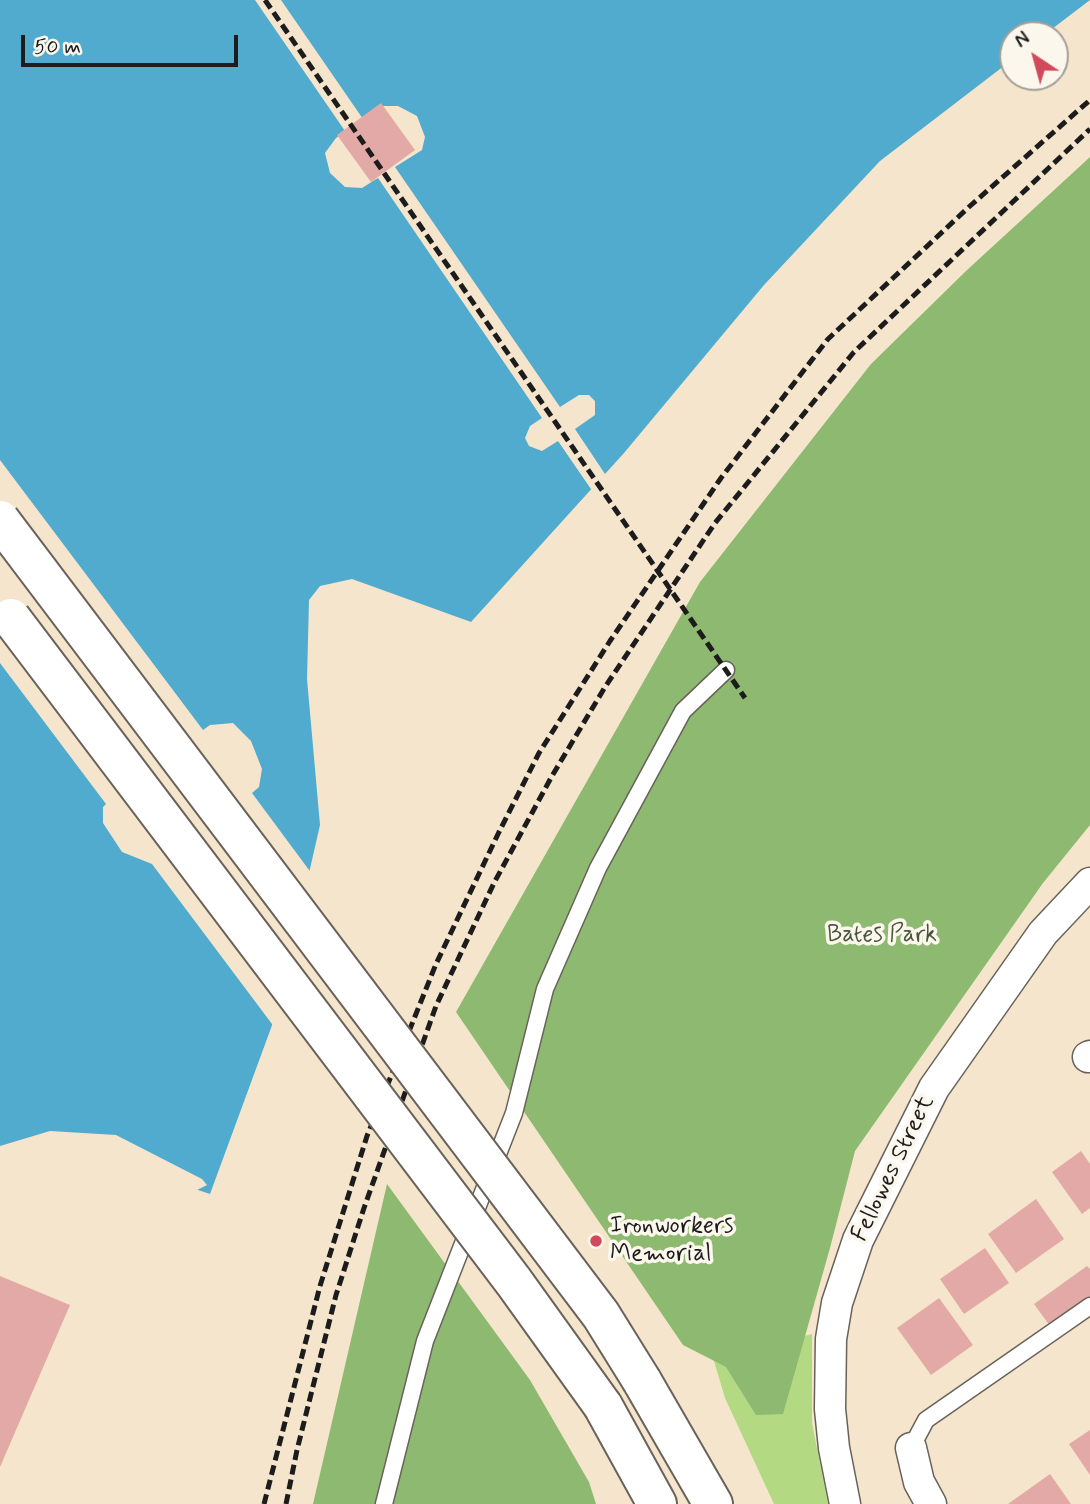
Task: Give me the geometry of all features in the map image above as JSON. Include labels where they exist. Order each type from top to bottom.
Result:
[{"type":"highway","points":[[0,520],[601,1315],[713,1504]]},
{"type":"highway","points":[[0,603],[514,1282],[603,1406],[657,1504]]},
{"type":"street","name":"Fellowes Street","points":[[845,1504],[834,1448],[830,1409],[831,1339],[837,1303],[858,1241],[934,1088],[1043,933],[1090,883]]},
{"type":"street","points":[[911,1448],[919,1482],[932,1504]]},
{"type":"lane","points":[[384,1504],[425,1341],[513,1113],[544,989],[598,868],[683,711],[726,670]]},
{"type":"lane","points":[[911,1448],[926,1420],[1090,1306]]},
{"type":"green space","name":"Bates Park","points":[[1090,157],[1090,825],[1043,883],[855,1151],[783,1414],[756,1415],[726,1367],[683,1345],[456,1012],[700,582],[871,364],[966,271]]},
{"type":"green space","points":[[387,1184],[530,1380],[589,1482],[596,1504],[313,1504]]},
{"type":"green space","points":[[812,1334],[812,1423],[828,1504],[774,1504],[725,1398],[714,1361]]},
{"type":"water","points":[[0,0],[1090,0],[1062,21],[999,21],[999,70],[880,161],[764,285],[624,453],[471,622],[352,579],[320,586],[309,600],[307,679],[320,825],[278,1009],[210,1194],[111,1161],[43,1153],[0,1168]]},
{"type":"pier","points":[[255,0],[281,0],[363,119],[383,106],[398,106],[417,116],[425,137],[422,150],[395,167],[560,407],[579,395],[589,395],[595,401],[595,415],[575,429],[607,477],[593,492],[558,441],[542,451],[529,446],[525,438],[530,426],[542,418],[378,178],[362,188],[345,187],[330,173],[325,153],[345,131]]},
{"type":"pier","points":[[0,460],[203,730],[210,725],[233,723],[251,741],[262,769],[259,787],[252,793],[312,874],[282,1010],[275,1028],[152,864],[122,852],[103,823],[103,807],[106,804],[0,663]]},
{"type":"pier","points":[[50,1131],[116,1135],[202,1179],[207,1185],[193,1192],[111,1164],[44,1156],[0,1172],[0,1146]]},
{"type":"building","points":[[381,103],[415,150],[371,182],[337,135]]},
{"type":"building","points":[[1081,1151],[1090,1164],[1090,1208],[1082,1214],[1052,1172]]},
{"type":"building","points":[[1036,1199],[1064,1239],[1016,1273],[988,1234]]},
{"type":"building","points":[[985,1248],[1009,1283],[964,1314],[940,1279]]},
{"type":"building","points":[[1087,1266],[1090,1269],[1090,1297],[1050,1326],[1034,1304]]},
{"type":"building","points":[[0,1276],[70,1305],[0,1467]]},
{"type":"building","points":[[939,1298],[973,1345],[931,1375],[897,1328]]},
{"type":"building","points":[[1090,1430],[1090,1475],[1069,1444]]},
{"type":"building","points":[[1050,1474],[1071,1504],[1008,1504]]},
{"type":"railway","points":[[265,0],[745,698]]},
{"type":"railway","points":[[264,1504],[320,1286],[367,1136],[436,964],[539,753],[610,641],[721,478],[828,339],[970,206],[1090,100]]},
{"type":"railway","points":[[286,1504],[336,1295],[436,1006],[494,883],[552,776],[605,687],[715,523],[854,352],[1090,129]]},
{"type":"place","name":"Ironworkers Memorial","points":[[596,1241]]}]
